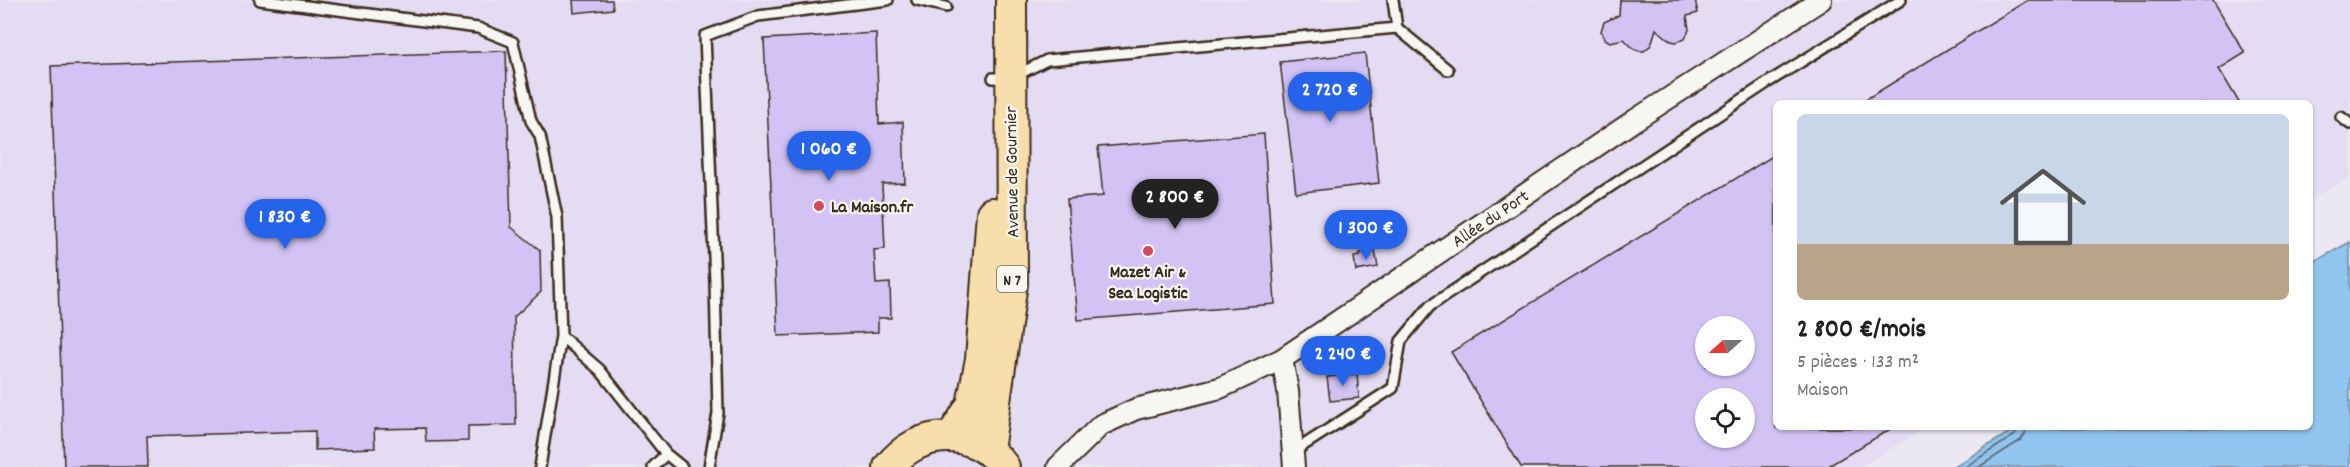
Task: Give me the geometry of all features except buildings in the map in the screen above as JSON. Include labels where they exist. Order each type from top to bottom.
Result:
[{"type":"main road","name":"Avenue de Gournier","points":[[993,0],[1001,78],[1012,283],[996,458]]},
{"type":"main road","name":"Avenue de Gournier","points":[[952,436],[972,405],[985,329],[1001,78],[1011,0]]},
{"type":"main road","points":[[889,467],[904,450],[915,443],[939,436],[952,436],[971,441],[996,458]]},
{"type":"street","name":"Allée du Port","points":[[1058,467],[1101,425],[1136,409],[1214,390],[1256,373],[1282,359],[1635,120],[1821,0]]},
{"type":"street","points":[[1282,359],[1288,391],[1294,459]]},
{"type":"lane","points":[[260,0],[478,28],[513,42],[531,121],[540,136],[557,218],[561,336],[540,467]]},
{"type":"lane","points":[[709,467],[718,413],[705,36],[758,16],[888,0]]},
{"type":"lane","points":[[917,0],[946,7]]},
{"type":"lane","points":[[1393,0],[1397,28],[1448,70]]},
{"type":"lane","points":[[1294,459],[1393,388],[1401,341],[1430,306],[1770,81],[1902,0]]},
{"type":"lane","points":[[1001,78],[1047,60],[1397,28]]},
{"type":"lane","points":[[2341,117],[2350,124]]},
{"type":"lane","points":[[561,336],[600,370],[666,454],[682,467]]},
{"type":"lane","points":[[653,467],[666,454]]},
{"type":"shaded area","points":[[0,0],[2350,0],[2350,177],[2313,198],[2313,100],[1773,100],[1773,430],[1922,430],[1860,467],[0,467]]},
{"type":"water","points":[[2350,242],[2350,467],[1954,467],[2013,430],[2313,430],[2313,262]]},
{"type":"place","name":"La Maison.fr","points":[[819,206]]},
{"type":"place","name":"Mazet Air & Sea Logistic","points":[[1148,251]]}]
